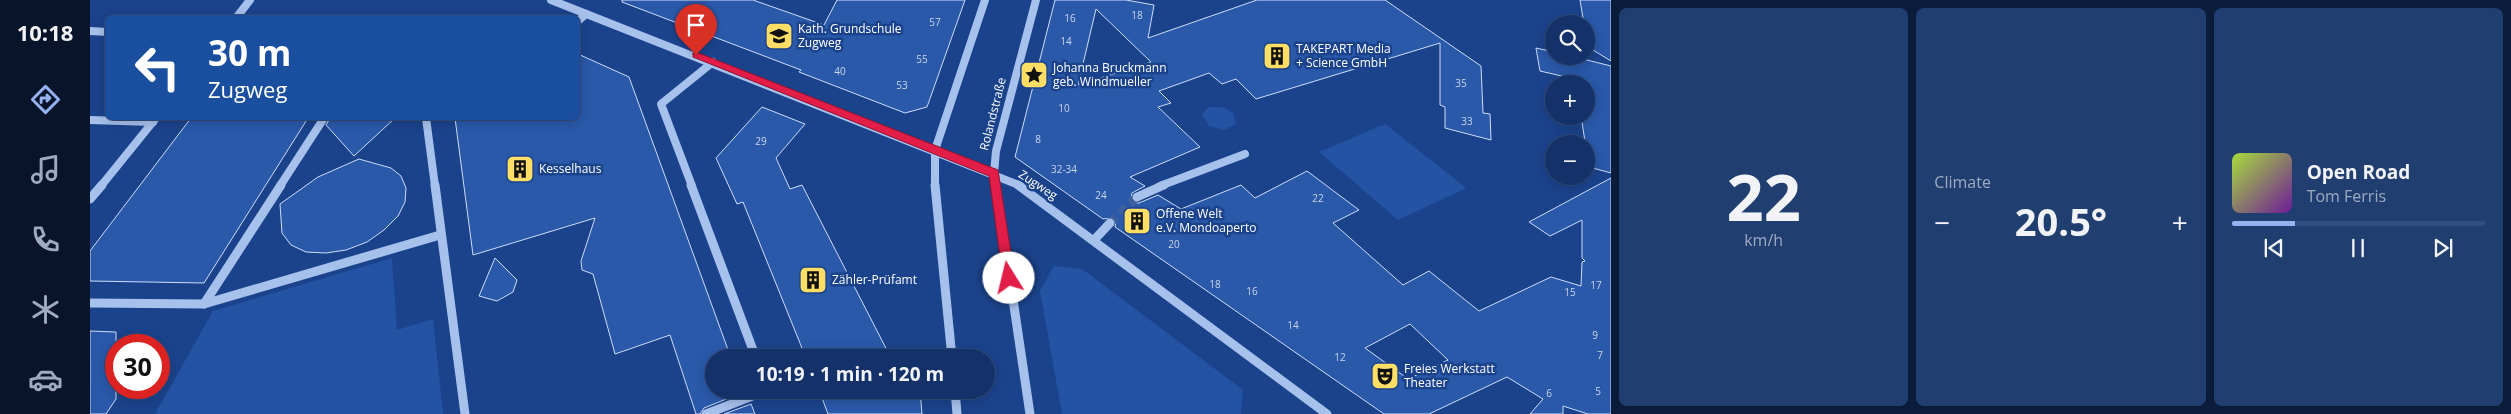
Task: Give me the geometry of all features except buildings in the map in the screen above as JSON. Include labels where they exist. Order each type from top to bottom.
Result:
[{"type":"street","points":[[238,15],[250,0]]},
{"type":"street","name":"Zugweg","points":[[552,0],[994,173],[1022,187],[1095,239],[1327,414]]},
{"type":"street","points":[[951,349],[934,172],[935,150],[985,0]]},
{"type":"street","name":"Rolandstraße","points":[[1030,414],[994,173],[996,151],[1036,0]]},
{"type":"street","points":[[580,19],[586,14]]},
{"type":"street","points":[[90,31],[105,32]]},
{"type":"street","points":[[713,62],[661,104],[753,349]]},
{"type":"street","points":[[90,120],[154,120]]},
{"type":"street","points":[[90,199],[154,120]]},
{"type":"street","points":[[204,304],[323,120]]},
{"type":"street","points":[[426,120],[465,414]]},
{"type":"street","points":[[1137,197],[1142,193],[1245,154]]},
{"type":"street","points":[[1095,239],[1110,224]]},
{"type":"street","points":[[90,303],[204,304],[440,235]]},
{"type":"street","points":[[706,414],[745,399]]},
{"type":"street","points":[[956,399],[957,414]]},
{"type":"shaded area","points":[[1209,107],[1222,107],[1233,113],[1236,124],[1224,130],[1209,126],[1202,114]]},
{"type":"shaded area","points":[[1385,124],[1466,188],[1398,220],[1319,152]]},
{"type":"shaded area","points":[[392,258],[397,330],[433,319],[443,414],[155,414],[163,399],[170,399],[170,387],[213,311]]},
{"type":"shaded area","points":[[1054,266],[1082,269],[1243,390],[1241,414],[1062,414],[1040,291]]},
{"type":"tunnel","points":[[1110,223],[1137,197]]},
{"type":"place","name":"Kath. Grundschule Zugweg","points":[[779,36]]},
{"type":"place","name":"TAKEPART Media + Science GmbH","points":[[1277,56]]},
{"type":"place","name":"Johanna Bruckmann geb. Windmueller","points":[[1034,75]]},
{"type":"place","name":"Kesselhaus","points":[[520,169]]},
{"type":"place","name":"Offene Welt e.V. Mondoaperto","points":[[1137,221]]},
{"type":"place","name":"Zähler-Prüfamt","points":[[813,280]]},
{"type":"place","name":"Freies Werkstatt Theater","points":[[1385,376]]},
{"type":"route","points":[[696,55],[910,142],[994,173],[1009,278]]}]
